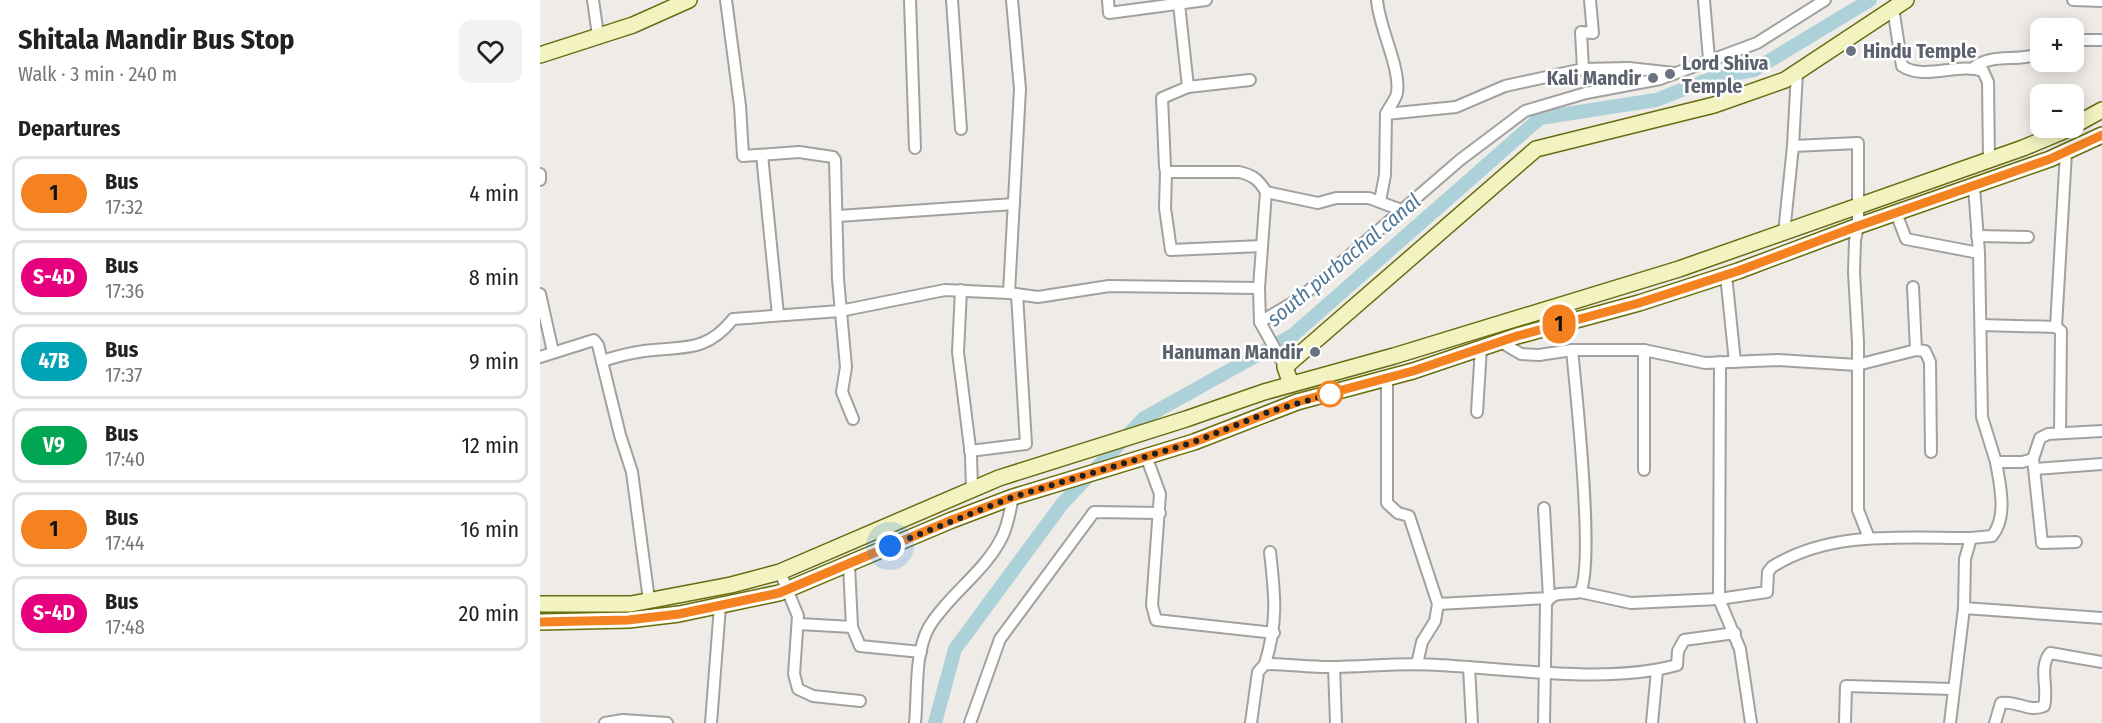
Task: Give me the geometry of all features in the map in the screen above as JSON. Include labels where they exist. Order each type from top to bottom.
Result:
[{"type":"main road","points":[[540,55],[647,19],[689,0]]},
{"type":"main road","points":[[1291,384],[1285,367],[1536,149],[1714,105],[1785,80],[1899,4]]},
{"type":"main road","points":[[2084,121],[2102,111]]},
{"type":"main road","points":[[540,622],[628,620],[720,606],[788,590],[952,520],[1013,497],[1194,442],[1297,402],[1387,379],[1499,341],[1726,275],[1858,226],[1974,187],[2066,152],[2102,135]]},
{"type":"main road","points":[[540,604],[631,603],[731,585],[780,572],[999,478],[1291,384],[1434,344],[1679,269],[1989,160],[2044,138]]},
{"type":"street","points":[[593,0],[598,35]]},
{"type":"street","points":[[726,0],[740,106],[743,156],[799,152],[833,157],[838,216],[840,311],[846,367],[842,392],[853,419]]},
{"type":"street","points":[[910,0],[915,148]]},
{"type":"street","points":[[952,0],[961,129]]},
{"type":"street","points":[[970,451],[1026,444],[1013,293],[1014,204],[1020,89],[1012,0]]},
{"type":"street","points":[[1108,0],[1109,13],[1206,0]]},
{"type":"street","points":[[1377,0],[1384,37],[1396,73],[1397,94],[1386,114],[1385,175],[1380,201]]},
{"type":"street","points":[[1583,69],[1581,32],[1593,33],[1590,0]]},
{"type":"street","points":[[1704,0],[1709,59]]},
{"type":"street","points":[[1261,322],[1299,299],[1404,211],[1460,160],[1525,111],[1586,93],[1658,80],[1709,59],[1757,43],[1825,0]]},
{"type":"street","points":[[2073,0],[2102,1]]},
{"type":"street","points":[[1179,4],[1188,87]]},
{"type":"street","points":[[1899,4],[1902,66],[1911,72],[1973,68],[1983,71],[1988,82],[1989,160]]},
{"type":"street","points":[[2084,40],[2102,40]]},
{"type":"street","points":[[1973,68],[1985,60],[2030,57]]},
{"type":"street","points":[[1386,114],[1456,107],[1505,86],[1583,69],[1629,68],[1674,74]]},
{"type":"street","points":[[1784,233],[1793,146],[1797,72]]},
{"type":"street","points":[[1250,80],[1188,87],[1162,98],[1162,142],[1166,172],[1165,208],[1171,250],[1262,246]]},
{"type":"street","points":[[1793,146],[1858,143],[1858,226],[1854,263],[1858,510],[1869,538]]},
{"type":"street","points":[[2056,327],[2066,152]]},
{"type":"street","points":[[762,154],[778,315]]},
{"type":"street","points":[[1166,172],[1239,172],[1250,174],[1260,182],[1266,192],[1259,288],[1261,322],[1285,367]]},
{"type":"street","points":[[540,174],[540,180]]},
{"type":"street","points":[[1438,604],[1549,598],[1557,593],[1571,595],[1580,592],[1631,603],[1762,595],[1769,588],[1768,572],[1780,562],[1822,545],[1869,538],[1992,536],[1998,529],[2002,499],[1996,462],[1982,417],[1979,253],[1974,187]]},
{"type":"street","points":[[1266,192],[1318,203],[1336,198],[1369,198],[1404,211]]},
{"type":"street","points":[[838,216],[1014,204]]},
{"type":"street","points":[[1896,213],[1906,239],[1979,253]]},
{"type":"street","points":[[1977,236],[2028,237]]},
{"type":"street","points":[[1726,275],[1735,362]]},
{"type":"street","points":[[602,361],[642,351],[699,347],[721,334],[733,319],[840,311],[945,290],[1013,293],[1038,297],[1109,286],[1259,288]]},
{"type":"street","points":[[1913,287],[1916,350]]},
{"type":"street","points":[[961,290],[958,352],[970,451],[972,489]]},
{"type":"street","points":[[540,294],[553,352]]},
{"type":"street","points":[[1981,325],[2056,327],[2061,331],[2063,339],[2060,433]]},
{"type":"street","points":[[540,357],[594,340],[598,345],[620,435],[632,472],[649,600]]},
{"type":"street","points":[[1499,341],[1521,354],[1539,355],[1572,350],[1644,350],[1705,363],[1778,360],[1857,365],[1916,350],[1925,351],[1930,362],[1931,452]]},
{"type":"street","points":[[1434,344],[1438,362]]},
{"type":"street","points":[[1477,412],[1481,347]]},
{"type":"street","points":[[1572,350],[1583,480],[1585,575],[1580,592]]},
{"type":"street","points":[[1644,350],[1644,470]]},
{"type":"street","points":[[1720,362],[1719,599],[1735,633],[1744,670],[1751,723]]},
{"type":"street","points":[[1387,379],[1387,503],[1398,513],[1409,516],[1438,604],[1436,621],[1422,642],[1417,664]]},
{"type":"street","points":[[2076,542],[2042,543],[2034,464],[2043,435],[2102,430]]},
{"type":"street","points":[[1146,456],[1160,494],[1152,605],[1156,620],[1274,633]]},
{"type":"street","points":[[1996,462],[2102,464]]},
{"type":"street","points":[[915,723],[921,652],[928,629],[951,596],[987,560],[1002,537],[1013,497]]},
{"type":"street","points":[[1544,508],[1549,598],[1546,604],[1543,672],[1544,723]]},
{"type":"street","points":[[970,723],[1000,639],[1094,512],[1160,513]]},
{"type":"street","points":[[1950,723],[1964,608],[1965,559],[1971,538]]},
{"type":"street","points":[[1251,723],[1257,672],[1265,664],[1274,633],[1276,598],[1270,552]]},
{"type":"street","points":[[849,565],[852,627],[860,646],[921,652]]},
{"type":"street","points":[[780,572],[795,603],[799,624],[794,674],[798,689],[813,696],[860,701]]},
{"type":"street","points":[[711,723],[720,606]]},
{"type":"street","points":[[1964,608],[2102,618]]},
{"type":"street","points":[[799,624],[852,627]]},
{"type":"street","points":[[1265,664],[1334,667],[1417,664],[1616,674],[1657,670],[1677,665],[1678,651],[1684,640],[1735,633]]},
{"type":"street","points":[[1995,723],[2001,703],[2008,702],[2033,709],[2044,706],[2046,698],[2044,666],[2050,653],[2102,662]]},
{"type":"street","points":[[1334,667],[1336,723]]},
{"type":"street","points":[[1469,667],[1473,723]]},
{"type":"street","points":[[1652,723],[1657,670]]},
{"type":"street","points":[[1845,723],[1846,686],[1953,688]]},
{"type":"street","points":[[605,723],[623,720],[667,723]]},
{"type":"waterway","name":"south purbachal canal","points":[[935,723],[955,649],[1062,504],[1144,418],[1293,335],[1540,118],[1656,100],[1710,79],[1754,70],[1870,0]]},
{"type":"bus line","name":"1","points":[[540,622],[598,622],[679,614],[779,593],[952,520],[1013,497],[1194,442],[1297,402],[1387,379],[1517,336],[1639,303],[1738,271],[1858,226],[2050,159],[2102,135]]},
{"type":"place","name":"Hindu Temple","points":[[1851,51]]},
{"type":"place","name":"Lord Shiva Temple","points":[[1670,74]]},
{"type":"place","name":"Kali Mandir","points":[[1653,78]]},
{"type":"place","name":"Hanuman Mandir","points":[[1315,352]]},
{"type":"route","points":[[890,546],[1013,497],[1194,442],[1271,411],[1330,394]]}]
